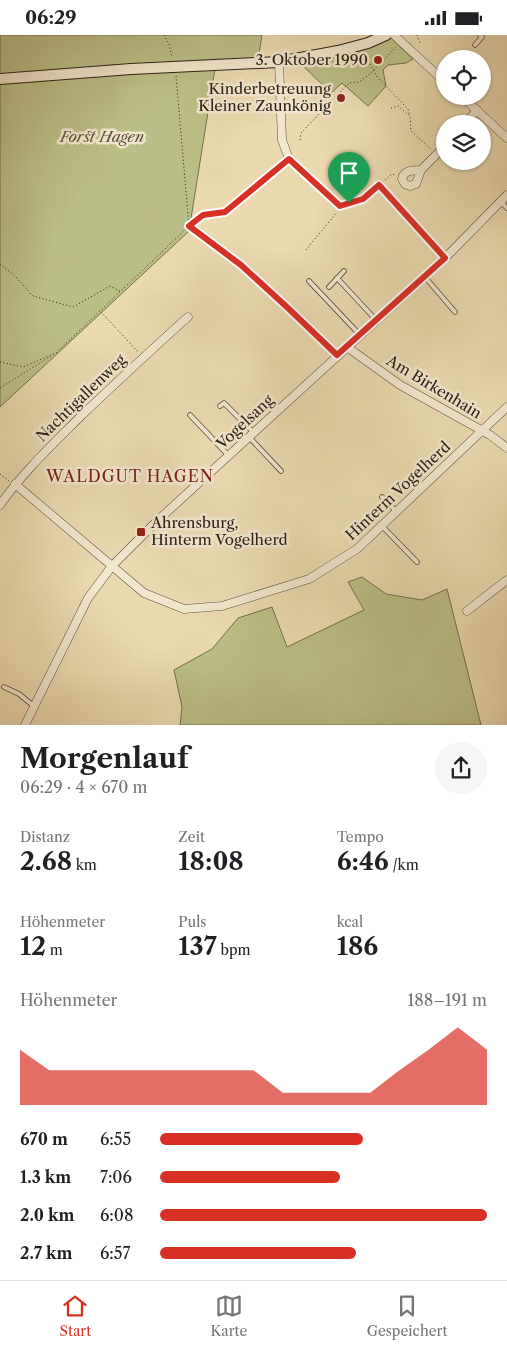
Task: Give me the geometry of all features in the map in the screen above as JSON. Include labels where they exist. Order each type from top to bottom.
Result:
[{"type":"street","points":[[0,79],[175,66],[279,62],[338,51],[386,35]]},
{"type":"street","points":[[394,35],[436,73]]},
{"type":"street","points":[[279,62],[282,140],[289,159],[340,206]]},
{"type":"street","points":[[471,105],[507,138]]},
{"type":"street","points":[[473,115],[477,110]]},
{"type":"street","points":[[420,170],[418,182],[414,185],[407,185],[402,179],[406,172],[420,170],[436,156]]},
{"type":"street","name":"Vogelsang","points":[[25,725],[88,598],[112,566],[157,521],[337,355],[425,277],[507,195]]},
{"type":"street","name":"Nachtigallenweg","points":[[0,505],[14,484],[78,419],[188,317]]},
{"type":"street","name":"Am Birkenhain","points":[[347,347],[400,385],[490,435],[507,448]]},
{"type":"street","name":"Hinterm Vogelherd","points":[[14,484],[144,593],[184,609],[222,607],[309,579],[357,549],[507,407]]},
{"type":"street","points":[[467,611],[507,580]]},
{"type":"lane","points":[[475,45],[482,37],[480,35]]},
{"type":"lane","points":[[500,202],[507,208]]},
{"type":"lane","points":[[329,287],[344,271]]},
{"type":"lane","points":[[425,277],[455,312]]},
{"type":"lane","points":[[337,279],[376,320]]},
{"type":"lane","points":[[309,281],[360,335]]},
{"type":"lane","points":[[220,406],[224,403],[281,471]]},
{"type":"lane","points":[[190,415],[229,456]]},
{"type":"lane","points":[[382,497],[396,512]]},
{"type":"lane","points":[[382,525],[417,562]]},
{"type":"lane","points":[[4,687],[19,694],[35,707]]},
{"type":"path","points":[[164,35],[169,44],[175,66],[189,226],[241,265],[337,355]]},
{"type":"path","points":[[417,35],[420,43]]},
{"type":"path","points":[[335,97],[349,83],[359,82],[374,70],[401,41]]},
{"type":"path","points":[[360,45],[378,78],[408,109],[411,131],[436,154]]},
{"type":"path","points":[[391,108],[398,106],[410,116]]},
{"type":"path","points":[[300,140],[301,133],[320,113]]},
{"type":"path","points":[[0,388],[56,353],[189,226],[203,215],[225,212],[289,159]]},
{"type":"path","points":[[306,250],[336,215],[340,206],[363,199],[392,174],[402,179]]},
{"type":"path","points":[[379,185],[445,258]]},
{"type":"path","points":[[0,264],[16,277],[33,296],[73,307],[110,286],[121,291]]},
{"type":"path","points":[[100,311],[140,354]]},
{"type":"path","points":[[0,362],[23,367],[56,353]]},
{"type":"path","points":[[0,474],[14,484]]},
{"type":"green space","name":"Forst Hagen","points":[[0,35],[262,35],[258,60],[216,62],[189,231],[0,407]]},
{"type":"green space","points":[[390,37],[413,59],[406,63],[388,65],[383,70],[386,86],[368,106],[342,83],[331,93],[298,61]]},
{"type":"green space","points":[[362,577],[386,594],[422,600],[447,589],[481,725],[180,725],[182,707],[174,670],[212,649],[238,618],[272,607],[287,647],[364,610],[348,582]]},
{"type":"place","name":"3. Oktober 1990","points":[[378,60]]},
{"type":"place","name":"Kinderbetreuung Kleiner Zaunkönig","points":[[341,98]]},
{"type":"place","name":"Ahrensburg, Hinterm Vogelherd","points":[[141,532]]},
{"type":"district","name":"WALDGUT HAGEN","points":[[130,476]]},
{"type":"route","points":[[289,159],[340,206],[349,203],[363,199],[379,185],[445,258],[337,355],[241,265],[189,226],[203,215],[225,212],[289,159]]}]
